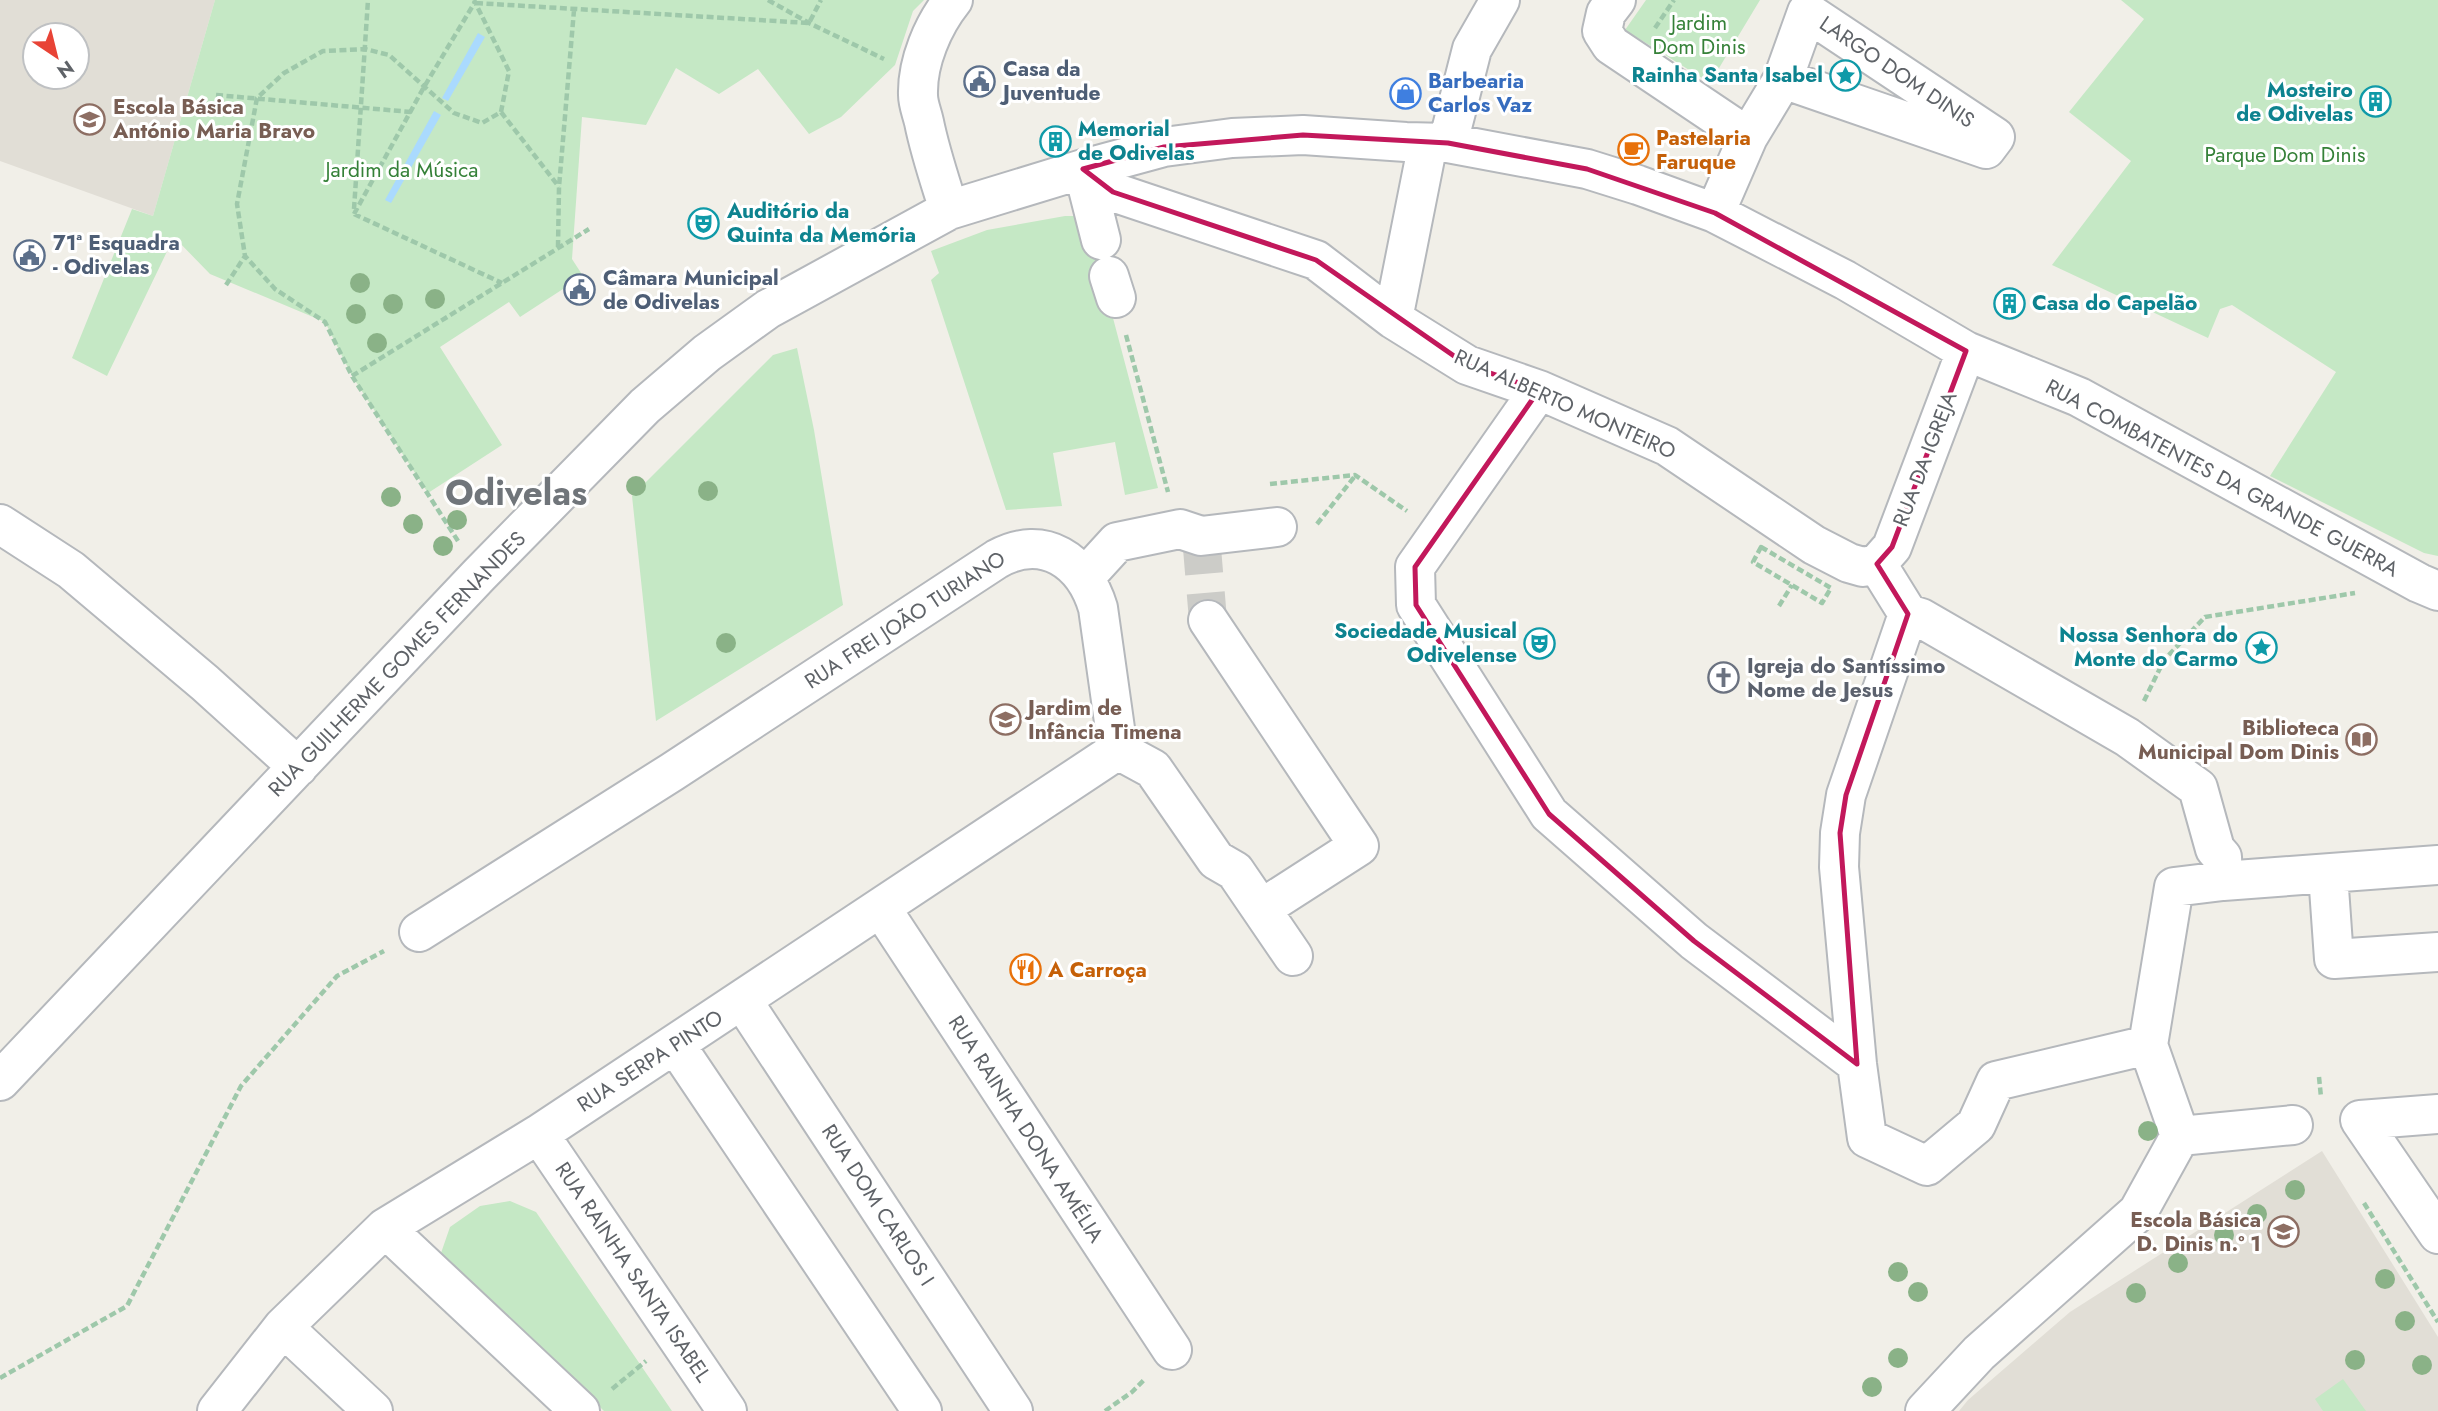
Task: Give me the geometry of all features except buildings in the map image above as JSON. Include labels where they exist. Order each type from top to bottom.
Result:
[{"type":"street","points":[[949,210],[929,145],[918,96],[920,75],[929,43],[942,15],[953,0]]},
{"type":"street","points":[[1393,319],[1438,143],[1472,49],[1500,0]]},
{"type":"street","points":[[1616,0],[1606,13],[1602,31],[1611,45],[1748,137]]},
{"type":"street","name":"LARGO DOM DINIS","points":[[1715,213],[1748,137],[1783,79],[1807,12],[1995,137],[1986,149],[1783,79]]},
{"type":"street","name":"RUA GUILHERME GOMES FERNANDES","points":[[0,1081],[480,575],[645,406],[707,352],[768,309],[949,210],[1164,147],[1232,138],[1303,135],[1438,143],[1587,169],[1715,213],[1845,280],[1966,351]]},
{"type":"street","points":[[1083,169],[1109,271]]},
{"type":"street","name":"RUA ALBERTO MONTEIRO","points":[[1083,169],[1112,192],[1316,260],[1393,319],[1466,365],[1539,390],[1667,446],[1814,545],[1856,565],[1863,567],[1877,564]]},
{"type":"street","name":"RUA DA IGREJA","points":[[1877,564],[1892,547],[1966,351]]},
{"type":"street","name":"RUA COMBATENTES DA GRANDE GUERRA","points":[[1966,351],[2079,397],[2429,587]]},
{"type":"street","points":[[1539,390],[1415,567],[1416,605],[1549,814],[1695,941],[1857,1064]]},
{"type":"street","points":[[0,524],[71,569],[205,683],[298,767]]},
{"type":"street","points":[[1085,577],[1117,542],[1180,529],[1201,536],[1277,527]]},
{"type":"street","name":"RUA FREI JOÃO TURIANO","points":[[419,932],[672,772],[1008,553],[1032,548],[1049,551],[1065,558],[1085,577],[1098,608],[1118,750]]},
{"type":"street","points":[[1877,564],[1908,614],[1921,618],[2127,737],[2198,788],[2215,849],[2222,857],[2223,881]]},
{"type":"street","points":[[1908,614],[1846,795],[1840,833],[1839,867],[1857,1064],[1867,1138],[1927,1166],[1976,1125],[1996,1080],[2148,1045]]},
{"type":"street","points":[[1208,620],[1359,846],[1261,909]]},
{"type":"street","points":[[1118,750],[1153,769],[1216,860],[1235,871],[1293,956]]},
{"type":"street","name":"RUA SERPA PINTO","points":[[218,1411],[283,1327],[385,1228],[539,1134],[1118,750]]},
{"type":"street","points":[[1925,1411],[1979,1353],[2138,1212],[2179,1136],[2148,1045],[2174,887],[2438,865]]},
{"type":"street","points":[[2328,874],[2334,959],[2438,952]]},
{"type":"street","name":"RUA RAINHA DONA AMÉLIA","points":[[881,908],[1172,1350]]},
{"type":"street","name":"RUA DOM CARLOS I","points":[[742,1000],[1013,1411]]},
{"type":"street","points":[[675,1044],[922,1411]]},
{"type":"street","points":[[2438,1114],[2360,1120],[2438,1234]]},
{"type":"street","points":[[2179,1136],[2293,1125]]},
{"type":"street","name":"RUA RAINHA SANTA ISABEL","points":[[539,1134],[727,1411]]},
{"type":"street","points":[[385,1228],[592,1403]]},
{"type":"street","points":[[283,1327],[373,1411]]},
{"type":"path","points":[[354,214],[368,0]]},
{"type":"path","points":[[768,0],[809,23],[920,75]]},
{"type":"path","points":[[809,23],[821,0]]},
{"type":"path","points":[[475,1],[809,23]]},
{"type":"path","points":[[354,214],[475,1]]},
{"type":"path","points":[[475,1],[509,71],[501,112],[482,124],[454,113],[389,55],[365,49],[323,51],[284,73],[257,98],[237,204],[245,256],[275,289],[325,322],[352,376],[480,575]]},
{"type":"path","points":[[558,248],[559,187],[574,9]]},
{"type":"path","points":[[216,95],[411,112]]},
{"type":"path","points":[[501,112],[559,187]]},
{"type":"path","points":[[354,214],[502,283]]},
{"type":"path","points":[[352,376],[589,229]]},
{"type":"path","points":[[226,285],[245,256]]},
{"type":"path","points":[[1109,271],[1171,502]]},
{"type":"path","points":[[1263,485],[1355,475],[1439,534]]},
{"type":"path","points":[[1277,527],[1316,526],[1355,475]]},
{"type":"path","points":[[1779,606],[1791,585]]},
{"type":"path","points":[[2127,737],[2164,660],[2205,617],[2429,587]]},
{"type":"path","points":[[0,1378],[127,1306],[241,1086],[337,976],[419,932]]},
{"type":"path","points":[[2359,1194],[2438,1322]]},
{"type":"path","points":[[592,1403],[677,1336]]},
{"type":"path","points":[[1105,1411],[1132,1392],[1172,1350]]},
{"type":"highlighted area","points":[[1303,135],[1448,143],[1587,169],[1715,213],[1966,351],[1892,547],[1877,564],[1908,614],[1846,795],[1840,833],[1857,1064],[1694,941],[1549,814],[1416,605],[1415,567],[1539,390],[1467,365],[1316,260],[1113,192],[1083,169],[1164,147]]},
{"type":"shaded area","name":"Escola Básica António Maria Bravo","points":[[0,0],[215,0],[153,216],[0,161]]},
{"type":"shaded area","name":"Escola Básica D. Dinis n.º 1","points":[[2322,1151],[2438,1337],[2438,1411],[1959,1411],[1968,1400],[2070,1312]]},
{"type":"green space","name":"Jardim da Música","points":[[215,0],[924,0],[913,11],[895,65],[841,117],[809,134],[758,69],[719,94],[676,68],[646,125],[582,117],[572,259],[583,276],[520,317],[509,302],[440,347],[502,445],[428,493],[352,376],[325,322],[210,274],[174,237],[107,376],[72,358],[132,209],[153,216]]},
{"type":"green space","name":"Jardim Dom Dinis","points":[[1646,0],[1760,0],[1710,83],[1625,30]]},
{"type":"green space","name":"Parque Dom Dinis","points":[[2121,0],[2438,0],[2438,556],[2424,553],[2270,476],[2336,372],[2232,305],[2220,309],[2208,338],[2052,265],[2131,161],[2069,112],[2144,19]]},
{"type":"green space","points":[[1065,216],[1086,216],[1158,488],[1125,495],[1115,442],[1053,453],[1062,506],[1006,510],[931,280],[939,273],[931,251],[987,230]]},
{"type":"green space","points":[[797,348],[814,430],[843,605],[656,721],[632,496],[773,355]]},
{"type":"green space","points":[[510,1201],[536,1212],[672,1411],[604,1411],[441,1253],[450,1227],[480,1206]]},
{"type":"green space","points":[[2343,1379],[2366,1411],[2323,1411],[2315,1399]]},
{"type":"water","points":[[478,33],[485,37],[448,101],[442,98]]},
{"type":"water","points":[[434,111],[441,115],[391,203],[385,200]]},
{"type":"tunnel","points":[[1201,536],[1208,620]]},
{"type":"place","name":"Rainha Santa Isabel","points":[[1846,75]]},
{"type":"place","name":"Casa da Juventude","points":[[980,81]]},
{"type":"place","name":"Barbearia Carlos Vaz","points":[[1405,93]]},
{"type":"place","name":"Mosteiro de Odivelas","points":[[2376,102]]},
{"type":"place","name":"Escola Básica António Maria Bravo","points":[[90,119]]},
{"type":"place","name":"Memorial de Odivelas","points":[[1055,141]]},
{"type":"place","name":"Pastelaria Faruque","points":[[1633,150]]},
{"type":"place","name":"Auditório da Quinta da Memória","points":[[704,223]]},
{"type":"place","name":"71ª Esquadra - Odivelas","points":[[30,255]]},
{"type":"place","name":"Câmara Municipal de Odivelas","points":[[580,290]]},
{"type":"place","name":"Casa do Capelão","points":[[2009,303]]},
{"type":"place","name":"Sociedade Musical Odivelense","points":[[1540,643]]},
{"type":"place","name":"Nossa Senhora do Monte do Carmo","points":[[2261,647]]},
{"type":"place","name":"Igreja do Santíssimo Nome de Jesus","points":[[1724,678]]},
{"type":"place","name":"Jardim de Infância Timena","points":[[1005,720]]},
{"type":"place","name":"Biblioteca Municipal Dom Dinis","points":[[2362,740]]},
{"type":"place","name":"A Carroça","points":[[1025,970]]},
{"type":"place","name":"Escola Básica D. Dinis n.º 1","points":[[2284,1232]]},
{"type":"district","name":"Odivelas","points":[[516,493]]}]
